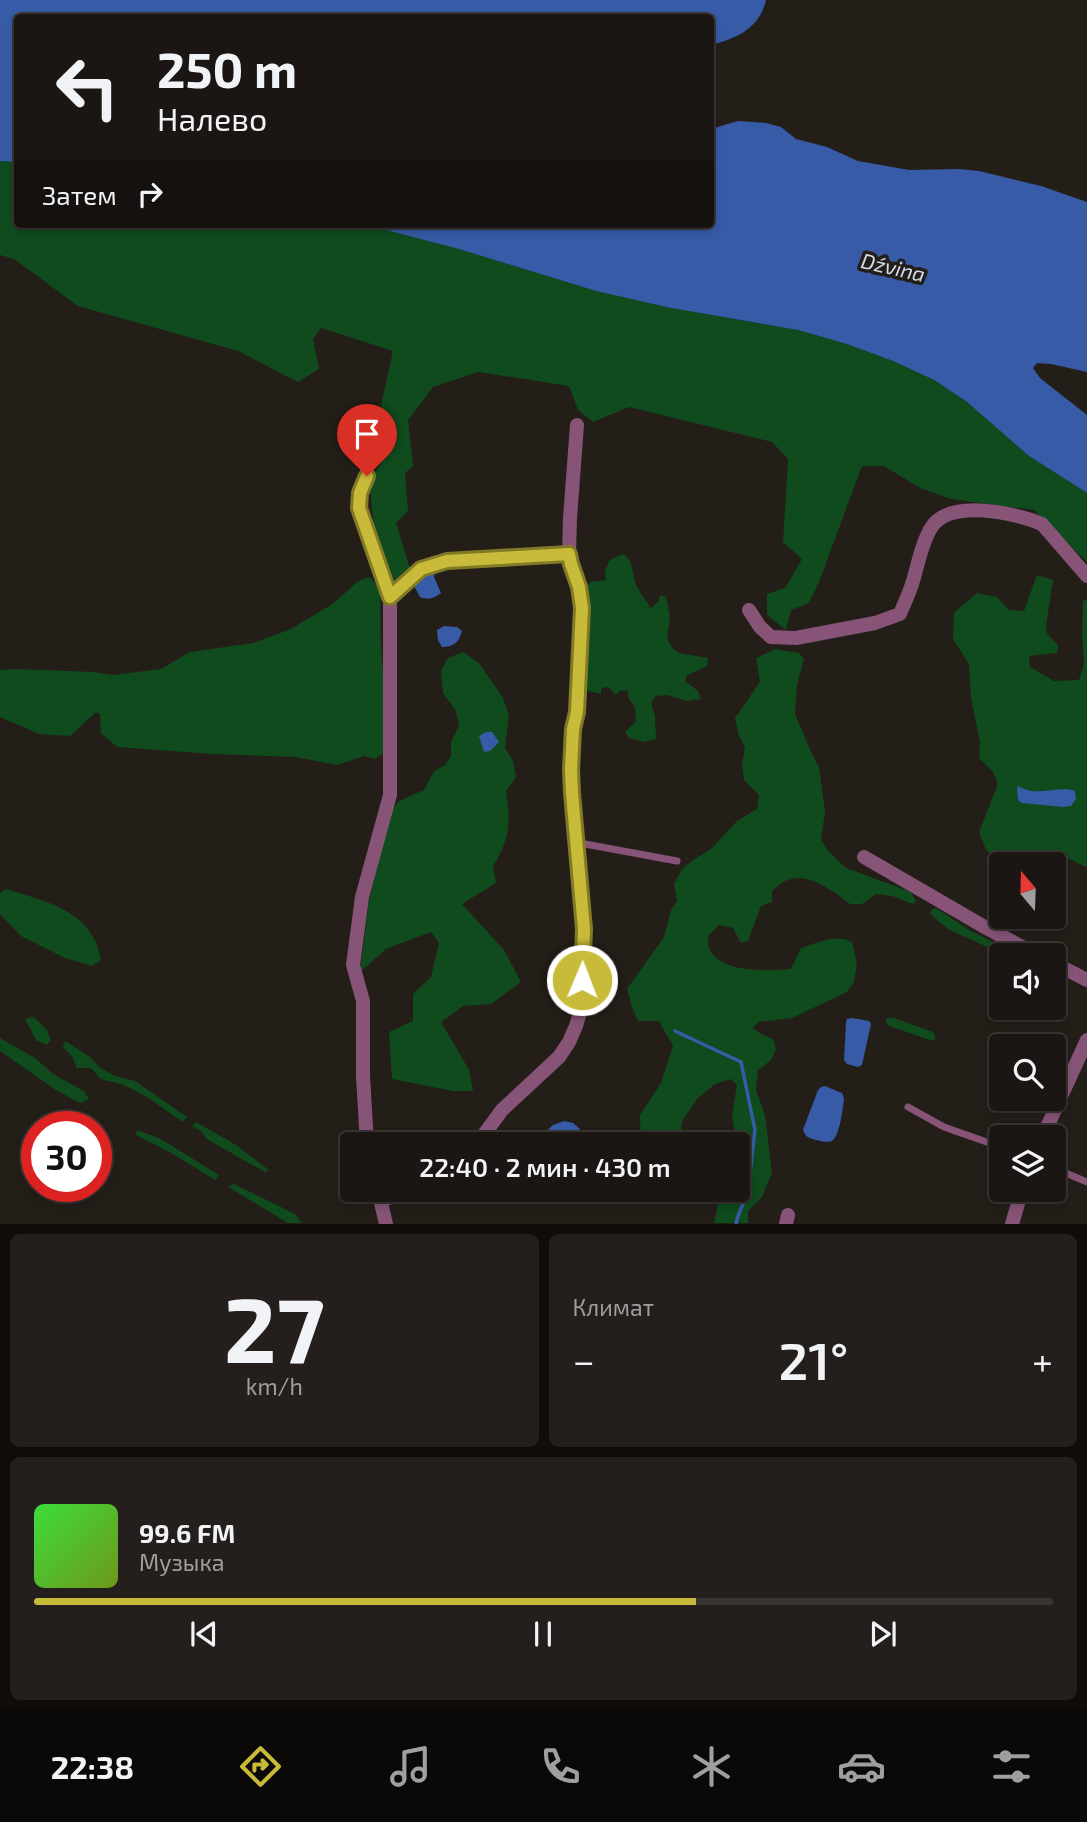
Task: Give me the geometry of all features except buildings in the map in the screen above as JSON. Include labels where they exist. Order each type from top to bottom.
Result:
[{"type":"street","points":[[486,1132],[502,1110],[559,1057],[569,1042],[582,1006],[584,929],[571,770],[582,608],[569,554],[577,425]]},
{"type":"street","points":[[748,610],[771,637],[796,638],[875,623],[900,614],[931,528],[938,519],[966,509],[987,511],[1042,524],[1087,576]]},
{"type":"street","points":[[366,1132],[363,1001],[353,965],[362,897],[390,795],[390,597],[421,569],[447,561],[569,554]]},
{"type":"street","points":[[864,857],[1015,943]]},
{"type":"street","points":[[1066,969],[1087,980]]},
{"type":"street","points":[[1048,1125],[1087,1041]]},
{"type":"street","points":[[382,1202],[386,1223]]},
{"type":"street","points":[[1012,1223],[1018,1202]]},
{"type":"lane","points":[[367,476],[360,493],[359,508],[390,597]]},
{"type":"lane","points":[[576,840],[677,861]]},
{"type":"lane","points":[[908,1107],[944,1128],[989,1143]]},
{"type":"lane","points":[[1066,1173],[1087,1182]]},
{"type":"green space","points":[[0,161],[14,162],[14,228],[378,228],[459,249],[596,291],[671,308],[798,330],[847,344],[934,380],[967,402],[1029,456],[1087,493],[1087,562],[1034,510],[951,499],[920,488],[884,466],[862,466],[819,582],[809,603],[791,610],[786,630],[767,615],[767,594],[785,588],[802,559],[783,542],[788,459],[772,442],[629,407],[593,422],[578,410],[569,386],[478,372],[433,387],[408,420],[413,466],[405,473],[408,511],[396,523],[411,572],[396,584],[375,534],[369,482],[382,461],[378,420],[393,351],[321,328],[313,339],[319,369],[298,382],[238,351],[78,306],[14,259],[0,255]]},
{"type":"green space","points":[[623,554],[631,564],[637,587],[651,608],[658,602],[660,595],[666,597],[670,617],[667,637],[672,648],[679,653],[708,658],[707,666],[686,676],[686,682],[698,691],[701,699],[686,701],[668,695],[656,696],[651,702],[656,739],[644,742],[629,738],[625,732],[636,721],[635,707],[627,690],[615,695],[609,687],[601,688],[601,694],[584,690],[584,629],[589,605],[587,587],[590,582],[606,580],[605,570],[610,560]]},
{"type":"green space","points":[[1037,575],[1053,580],[1046,626],[1047,634],[1058,645],[1057,653],[1029,656],[1030,667],[1054,681],[1079,680],[1084,663],[1083,600],[1087,601],[1087,867],[1066,858],[1066,852],[989,852],[979,832],[998,784],[993,772],[979,758],[980,742],[971,698],[969,664],[953,639],[954,613],[977,593],[997,597],[1009,610],[1024,611]]},
{"type":"green space","points":[[370,577],[380,589],[387,722],[386,752],[374,759],[364,756],[337,765],[296,757],[117,747],[101,733],[100,714],[96,712],[70,736],[39,734],[0,717],[0,670],[93,672],[113,675],[161,669],[190,652],[253,643],[291,629],[334,603],[358,581]]},
{"type":"green space","points":[[775,649],[799,653],[804,659],[797,685],[795,714],[819,767],[825,812],[821,840],[846,868],[911,892],[916,901],[913,904],[892,896],[876,894],[862,904],[850,904],[814,881],[791,879],[772,891],[772,902],[761,906],[748,941],[741,943],[733,928],[719,925],[708,936],[711,952],[717,959],[736,967],[759,970],[791,969],[801,948],[840,938],[852,942],[857,963],[854,982],[847,992],[792,1018],[758,1022],[753,1028],[773,1039],[776,1049],[771,1060],[758,1070],[756,1090],[765,1115],[772,1173],[762,1197],[748,1211],[748,1223],[714,1223],[719,1202],[750,1202],[750,1132],[737,1132],[734,1129],[732,1115],[737,1085],[731,1079],[715,1084],[697,1099],[682,1121],[681,1132],[641,1132],[640,1115],[661,1083],[673,1046],[659,1021],[638,1021],[627,989],[664,937],[671,910],[677,901],[674,884],[682,869],[711,849],[737,821],[757,809],[759,795],[744,780],[742,764],[745,747],[735,718],[760,682],[756,658]]},
{"type":"green space","points":[[463,652],[479,663],[503,698],[509,716],[505,748],[513,761],[516,777],[506,791],[508,830],[503,848],[493,866],[496,883],[462,904],[504,950],[521,982],[491,1004],[463,1006],[441,1022],[469,1070],[473,1091],[453,1091],[392,1079],[389,1032],[413,1021],[413,994],[431,977],[439,943],[431,932],[386,949],[360,972],[369,901],[390,812],[399,801],[424,790],[434,771],[445,765],[451,756],[451,742],[459,726],[456,711],[443,693],[441,671],[448,658]]},
{"type":"green space","points":[[6,889],[52,904],[78,919],[89,930],[101,960],[92,966],[65,958],[21,936],[0,914],[0,893]]},
{"type":"green space","points":[[936,908],[995,943],[989,943],[989,948],[948,929],[930,914],[932,909]]},
{"type":"green space","points":[[34,1017],[47,1030],[51,1040],[47,1045],[36,1040],[25,1019]]},
{"type":"green space","points":[[887,1018],[933,1032],[936,1038],[933,1041],[889,1026],[885,1021]]},
{"type":"green space","points":[[0,1038],[35,1058],[53,1074],[84,1091],[89,1099],[80,1103],[56,1090],[0,1051]]},
{"type":"green space","points":[[65,1041],[89,1056],[99,1067],[115,1076],[135,1081],[187,1117],[183,1122],[147,1097],[124,1085],[101,1079],[91,1068],[77,1068],[72,1056],[63,1047]]},
{"type":"green space","points":[[196,1122],[236,1145],[269,1170],[265,1172],[207,1139],[201,1131],[192,1126]]},
{"type":"green space","points":[[137,1130],[161,1139],[219,1175],[215,1180],[136,1135]]},
{"type":"green space","points":[[234,1184],[295,1214],[302,1223],[288,1223],[228,1187]]},
{"type":"water","points":[[0,0],[766,0],[758,18],[746,31],[714,44],[714,14],[14,14],[14,162],[0,161]]},
{"type":"water","name":"Dźvina","points":[[738,121],[766,123],[781,127],[796,139],[827,147],[858,161],[909,170],[979,171],[1041,186],[1087,202],[1087,372],[1051,364],[1037,363],[1033,368],[1040,378],[1087,415],[1087,493],[1029,456],[967,402],[934,380],[893,361],[798,330],[671,308],[596,291],[459,249],[378,228],[714,228],[714,128]]},
{"type":"water","points":[[435,571],[434,577],[441,593],[431,598],[420,597],[414,586],[417,578]]},
{"type":"water","points":[[444,626],[457,627],[462,631],[455,643],[442,647],[437,630]]},
{"type":"water","points":[[492,732],[499,742],[490,751],[484,752],[479,736]]},
{"type":"water","points":[[1019,786],[1032,791],[1075,791],[1076,799],[1071,806],[1063,807],[1022,803],[1018,800]]},
{"type":"water","points":[[852,1018],[869,1021],[871,1024],[862,1065],[858,1067],[847,1064],[844,1060],[846,1022]]},
{"type":"water","points":[[825,1086],[842,1093],[844,1098],[837,1133],[832,1141],[828,1142],[809,1138],[803,1130],[818,1090]]},
{"type":"water","points":[[564,1121],[573,1123],[580,1132],[546,1132],[553,1125]]},
{"type":"waterway","points":[[675,1031],[741,1062],[755,1130],[748,1192],[736,1224]]},
{"type":"route","points":[[367,476],[360,493],[359,508],[390,597],[421,569],[447,561],[569,554],[582,608],[571,770],[584,929],[582,980]]}]
